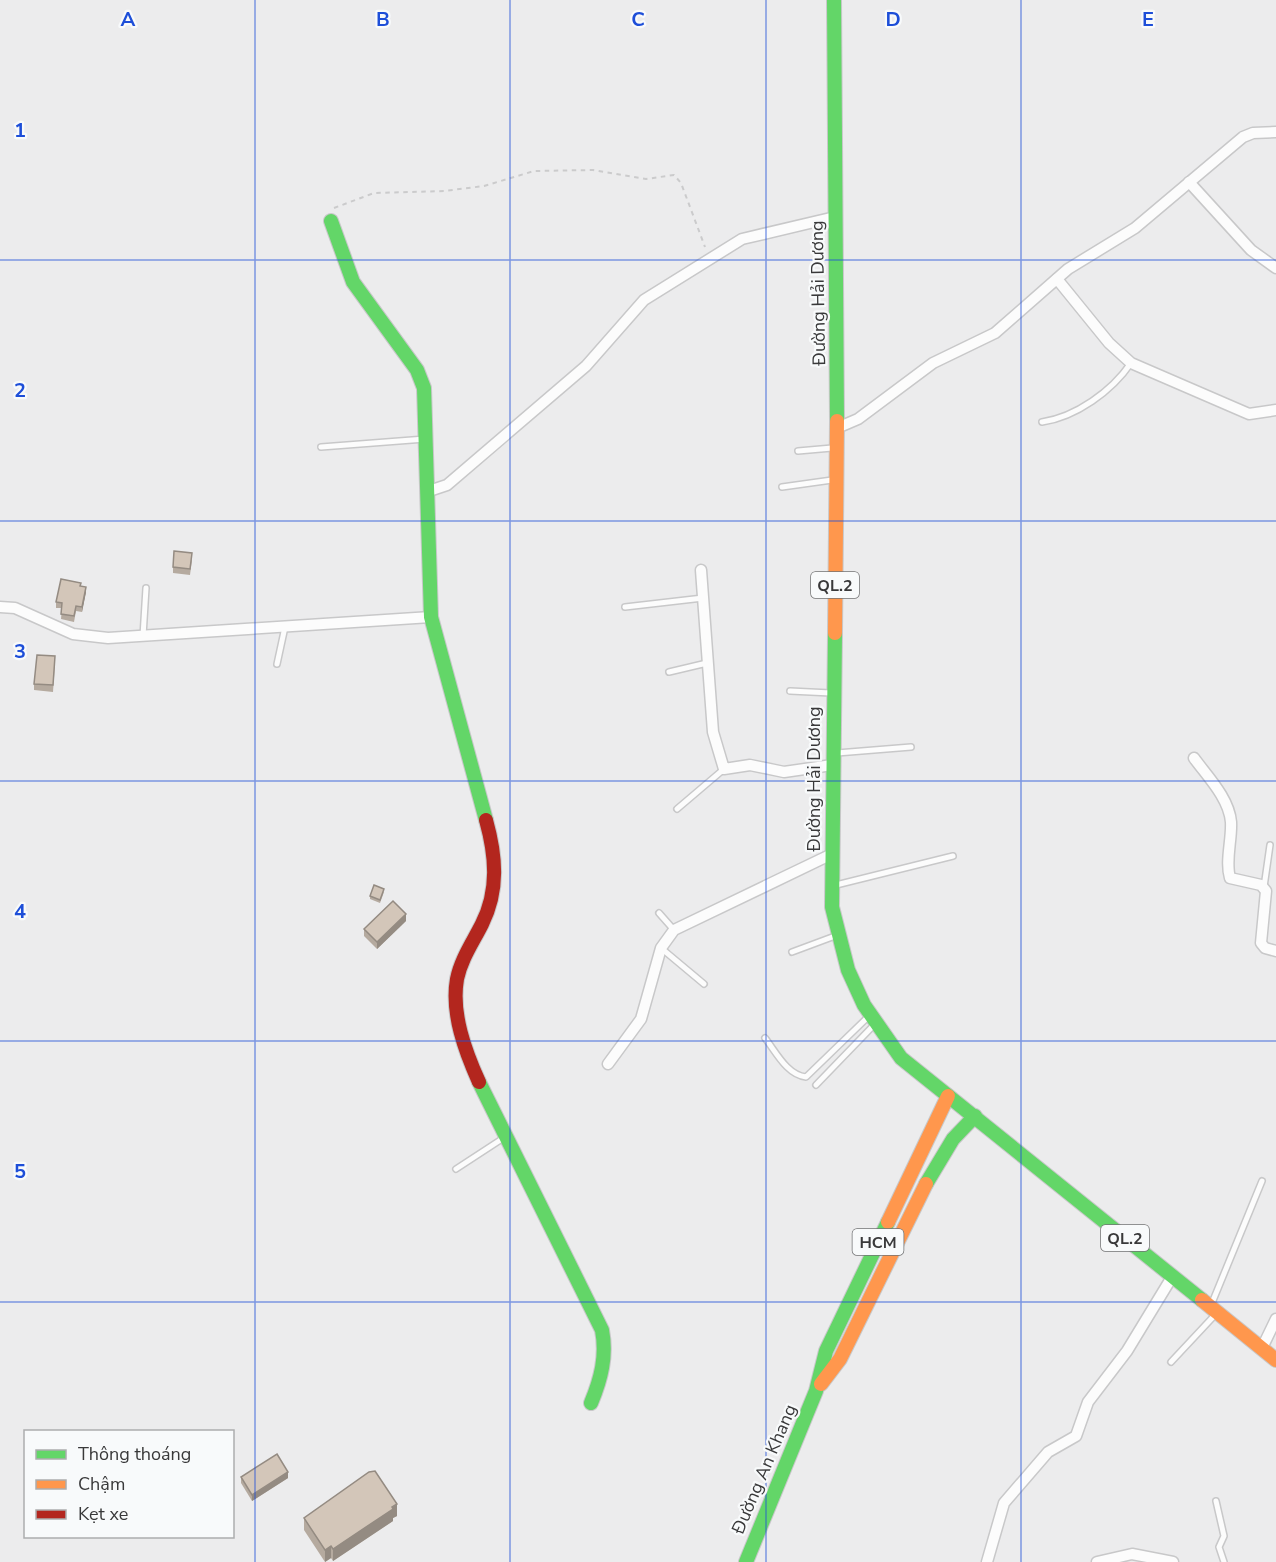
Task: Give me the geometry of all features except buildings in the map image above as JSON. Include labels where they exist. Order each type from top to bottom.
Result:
[{"type":"main road","name":"Đường Hải Dương","points":[[834,0],[837,448],[832,907],[839,950],[856,993],[872,1020],[901,1058],[1276,1360]]},
{"type":"main road","points":[[331,221],[353,282],[422,380],[429,491],[431,617],[493,846],[495,864],[487,913],[459,970],[456,989],[457,1018],[466,1046],[506,1137],[602,1330],[605,1352],[601,1380],[591,1403]]},
{"type":"main road","name":"Đường An Khang","points":[[746,1562],[816,1391],[826,1351],[948,1096]]},
{"type":"main road","name":"Đường An Khang","points":[[816,1391],[840,1359],[937,1162],[953,1139],[975,1116]]},
{"type":"street","points":[[837,428],[858,419],[933,363],[995,333],[1074,265],[1135,228],[1243,137],[1253,133],[1276,132]]},
{"type":"street","points":[[1189,182],[1251,250],[1276,268]]},
{"type":"street","points":[[429,491],[447,484],[579,372],[644,300],[712,256],[755,234],[835,217]]},
{"type":"street","points":[[1058,279],[1109,343],[1131,363],[1249,414],[1276,410]]},
{"type":"street","points":[[701,570],[713,732],[724,769],[750,765],[784,772],[832,759]]},
{"type":"street","points":[[0,607],[15,608],[73,634],[88,637],[143,636],[431,617]]},
{"type":"street","points":[[1194,758],[1224,800],[1228,811],[1231,821],[1230,878],[1264,887],[1266,894],[1261,943],[1265,948],[1276,951]]},
{"type":"street","points":[[608,1064],[641,1019],[661,948],[674,930],[832,854]]},
{"type":"street","points":[[987,1562],[1004,1503],[1048,1452],[1076,1436],[1088,1402],[1125,1354],[1172,1277]]},
{"type":"street","points":[[1262,1348],[1276,1319]]},
{"type":"street","points":[[1097,1562],[1131,1554],[1173,1562]]},
{"type":"lane","points":[[1042,422],[1059,420],[1082,408],[1123,374],[1131,363]]},
{"type":"lane","points":[[321,447],[426,439]]},
{"type":"lane","points":[[798,451],[837,448]]},
{"type":"lane","points":[[782,487],[836,479]]},
{"type":"lane","points":[[143,636],[146,588]]},
{"type":"lane","points":[[625,607],[703,598]]},
{"type":"lane","points":[[277,664],[285,627]]},
{"type":"lane","points":[[669,672],[707,663]]},
{"type":"lane","points":[[790,691],[833,693]]},
{"type":"lane","points":[[832,759],[911,747]]},
{"type":"lane","points":[[676,809],[724,769]]},
{"type":"lane","points":[[1264,887],[1270,845]]},
{"type":"lane","points":[[832,886],[953,856]]},
{"type":"lane","points":[[659,913],[674,930]]},
{"type":"lane","points":[[792,952],[837,935]]},
{"type":"lane","points":[[661,948],[704,984]]},
{"type":"lane","points":[[765,1038],[789,1069],[797,1076],[806,1077],[872,1020]]},
{"type":"lane","points":[[816,1085],[872,1020]]},
{"type":"lane","points":[[456,1169],[506,1137]]},
{"type":"lane","points":[[1171,1362],[1214,1310],[1262,1181]]},
{"type":"lane","points":[[1216,1501],[1224,1536],[1219,1547],[1224,1562]]},
{"type":"path","points":[[331,221],[329,215],[334,208],[374,193],[444,191],[484,186],[534,171],[593,170],[646,179],[674,175],[681,183],[704,245],[712,256]]},
{"type":"traffic: fast","points":[[834,0],[837,421]]},
{"type":"traffic: fast","points":[[331,221],[353,282],[417,370],[424,388],[431,617],[486,820]]},
{"type":"traffic: fast","points":[[835,633],[832,907],[848,970],[864,1005],[901,1058],[1202,1300]]},
{"type":"traffic: fast","points":[[479,1082],[602,1330],[604,1349],[602,1367],[591,1403]]},
{"type":"traffic: fast","points":[[926,1184],[953,1139],[975,1116]]},
{"type":"traffic: fast","points":[[746,1562],[816,1391],[826,1351],[888,1222]]},
{"type":"traffic: slow","points":[[835,633],[837,421]]},
{"type":"traffic: slow","points":[[888,1222],[948,1096]]},
{"type":"traffic: slow","points":[[821,1384],[840,1359],[926,1184]]},
{"type":"traffic: slow","points":[[1202,1300],[1276,1360]]},
{"type":"traffic: jam","points":[[479,1082],[460,1032],[456,992],[461,964],[482,924],[491,898],[494,860],[486,820]]}]
